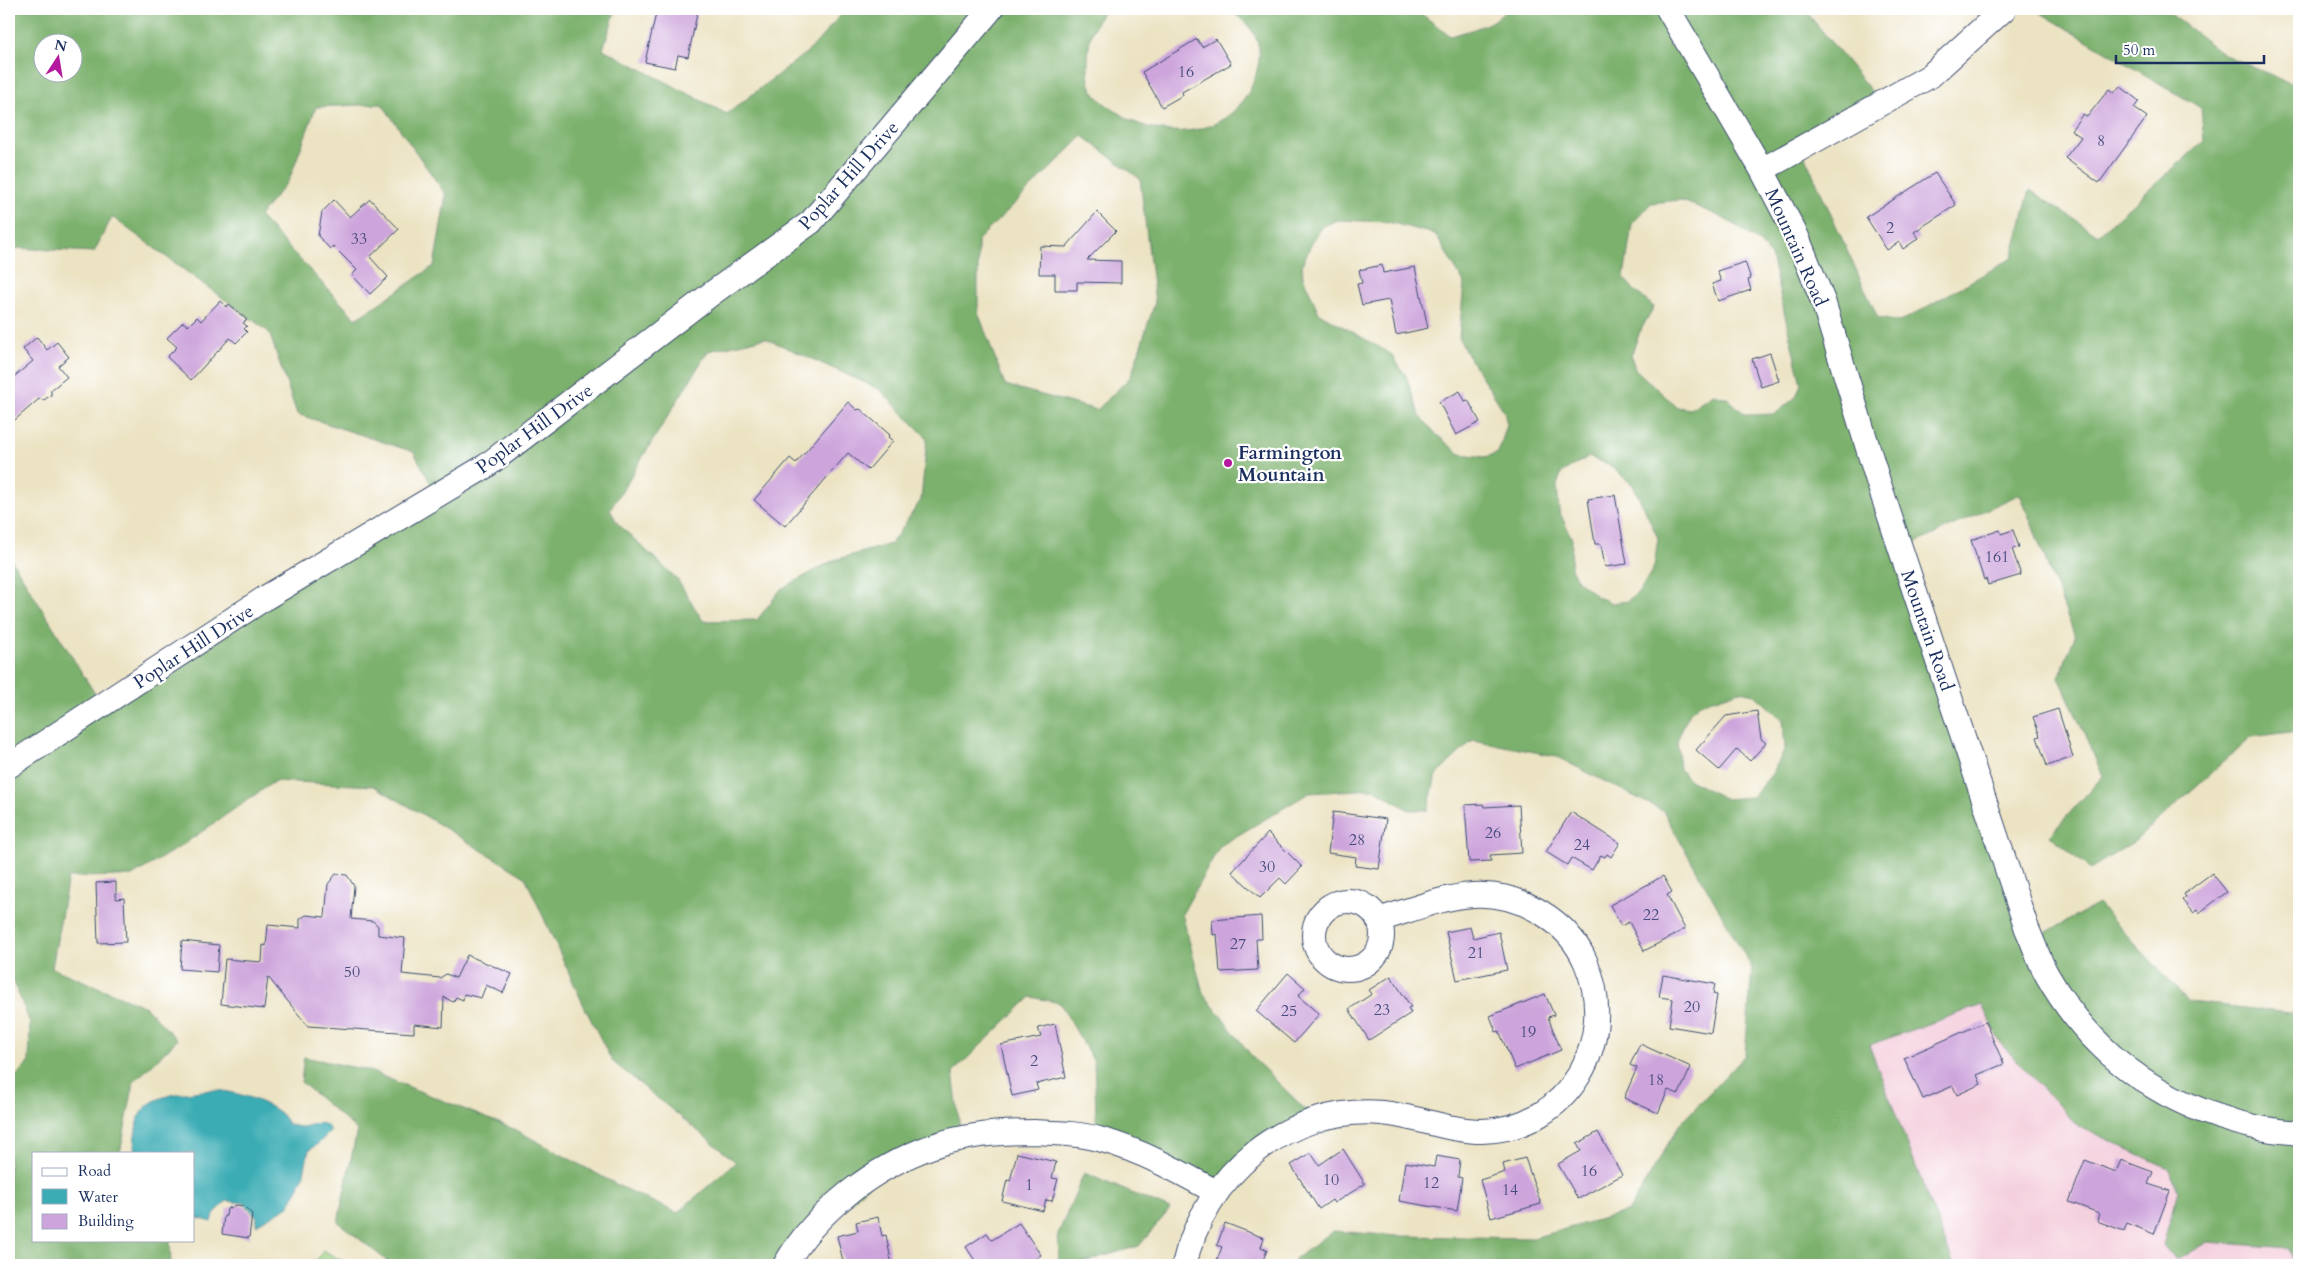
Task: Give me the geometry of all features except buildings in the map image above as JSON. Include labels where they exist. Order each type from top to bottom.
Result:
[{"type":"street","name":"Poplar Hill Drive","points":[[9,766],[265,598],[486,466],[710,294],[811,222],[991,9]]},
{"type":"street","name":"Mountain Road","points":[[1668,9],[1762,170],[1797,237],[1823,301],[1878,481],[2027,930],[2046,974],[2069,1010],[2095,1042],[2127,1070],[2164,1094],[2207,1114],[2240,1124],[2299,1133]]},
{"type":"street","points":[[1762,170],[1930,76],[2004,9]]},
{"type":"street","points":[[1184,1265],[1189,1245],[1200,1217],[1216,1192],[1235,1168],[1258,1149],[1286,1132],[1316,1120],[1348,1114],[1380,1113],[1412,1117],[1462,1129],[1482,1131],[1502,1128],[1540,1114],[1570,1089],[1582,1072],[1596,1035],[1598,1015],[1592,976],[1584,958],[1566,934],[1545,915],[1511,899],[1473,895],[1448,900],[1378,920]]},
{"type":"street","points":[[786,1265],[796,1246],[826,1213],[857,1186],[882,1171],[933,1146],[973,1137],[1014,1132],[1056,1133],[1097,1138],[1133,1150],[1175,1168],[1216,1192]]},
{"type":"shaded area","points":[[1982,1005],[2000,1043],[2078,1126],[2168,1168],[2179,1191],[2163,1245],[2176,1261],[2207,1242],[2289,1248],[2295,1265],[1954,1265],[1869,1045]]},
{"type":"green space","points":[[9,9],[616,9],[603,49],[727,114],[811,49],[846,9],[1115,9],[1101,14],[1090,39],[1088,71],[1093,91],[1105,104],[1134,122],[1160,130],[1180,131],[1200,129],[1217,122],[1233,112],[1245,98],[1254,80],[1259,59],[1258,43],[1246,23],[1226,9],[1415,9],[1450,36],[1488,23],[1502,15],[1507,9],[1804,9],[1881,103],[1801,148],[1878,318],[1900,322],[2012,258],[2030,190],[2098,235],[2204,141],[2201,108],[2034,9],[2164,9],[2225,55],[2299,87],[2299,731],[2251,737],[2135,841],[2090,869],[2050,835],[2103,776],[2059,677],[2075,636],[2020,494],[1901,550],[2032,940],[2098,904],[2189,1002],[2299,1014],[2299,1265],[2295,1265],[2289,1248],[2208,1242],[2176,1261],[2163,1245],[2179,1191],[2168,1168],[2078,1126],[2000,1043],[1982,1005],[1869,1045],[1954,1265],[1295,1265],[1295,1259],[1333,1231],[1398,1236],[1533,1238],[1629,1211],[1679,1125],[1745,1055],[1752,968],[1663,811],[1555,756],[1473,740],[1436,775],[1428,810],[1409,810],[1374,789],[1309,793],[1220,846],[1182,914],[1203,993],[1254,1059],[1316,1120],[1216,1192],[1097,1138],[1094,1062],[1060,1003],[1031,997],[953,1072],[961,1139],[883,1171],[785,1265],[386,1265],[386,1260],[338,1222],[357,1130],[301,1082],[304,1057],[367,1070],[516,1130],[625,1189],[677,1213],[736,1162],[612,1061],[585,1008],[525,877],[374,786],[275,781],[181,846],[132,876],[68,877],[52,968],[146,1007],[177,1040],[134,1082],[120,1152],[32,1152],[32,1242],[170,1242],[171,1265],[9,1265],[9,1083],[29,1063],[30,1023],[9,970],[9,556],[102,705],[437,495],[414,452],[297,414],[269,332],[112,217],[94,252],[9,249]],"holes":[[[382,104],[446,195],[434,266],[356,319],[259,216],[289,180],[316,107]],[[1083,136],[1140,179],[1155,302],[1131,376],[1097,410],[1005,385],[978,312],[978,240]],[[1680,200],[1705,210],[1741,229],[1771,256],[1801,384],[1796,397],[1775,414],[1746,415],[1727,398],[1713,394],[1690,409],[1677,407],[1635,369],[1631,356],[1640,331],[1654,307],[1634,290],[1624,278],[1632,224],[1651,203]],[[1338,220],[1388,222],[1435,234],[1464,283],[1459,338],[1465,351],[1504,411],[1507,425],[1498,453],[1485,457],[1460,454],[1437,435],[1420,416],[1406,376],[1391,354],[1319,313],[1303,277],[1302,264],[1314,239],[1323,226]],[[765,338],[879,389],[927,438],[921,500],[891,544],[834,560],[781,589],[757,620],[703,621],[677,579],[618,524],[610,510],[708,351]],[[1588,457],[1608,464],[1633,485],[1658,538],[1654,567],[1639,592],[1627,601],[1612,603],[1598,597],[1577,580],[1571,568],[1572,539],[1559,511],[1557,485],[1562,472]],[[1740,691],[1754,694],[1783,720],[1785,749],[1772,774],[1752,797],[1726,799],[1689,780],[1680,769],[1677,741],[1689,713],[1700,704]]]},
{"type":"green space","points":[[1084,1173],[1170,1209],[1139,1246],[1080,1263],[1079,1265],[1059,1265],[1058,1234]]},
{"type":"green space","points":[[323,1250],[350,1265],[314,1265]]},
{"type":"water","points":[[219,1090],[246,1096],[280,1113],[289,1125],[301,1127],[321,1123],[325,1124],[331,1131],[309,1150],[303,1178],[289,1206],[256,1225],[257,1217],[244,1203],[227,1201],[214,1214],[212,1222],[195,1217],[195,1152],[135,1152],[136,1129],[139,1117],[145,1108],[153,1101],[175,1094]]},
{"type":"place","name":"Farmington Mountain","points":[[1228,463]]}]
